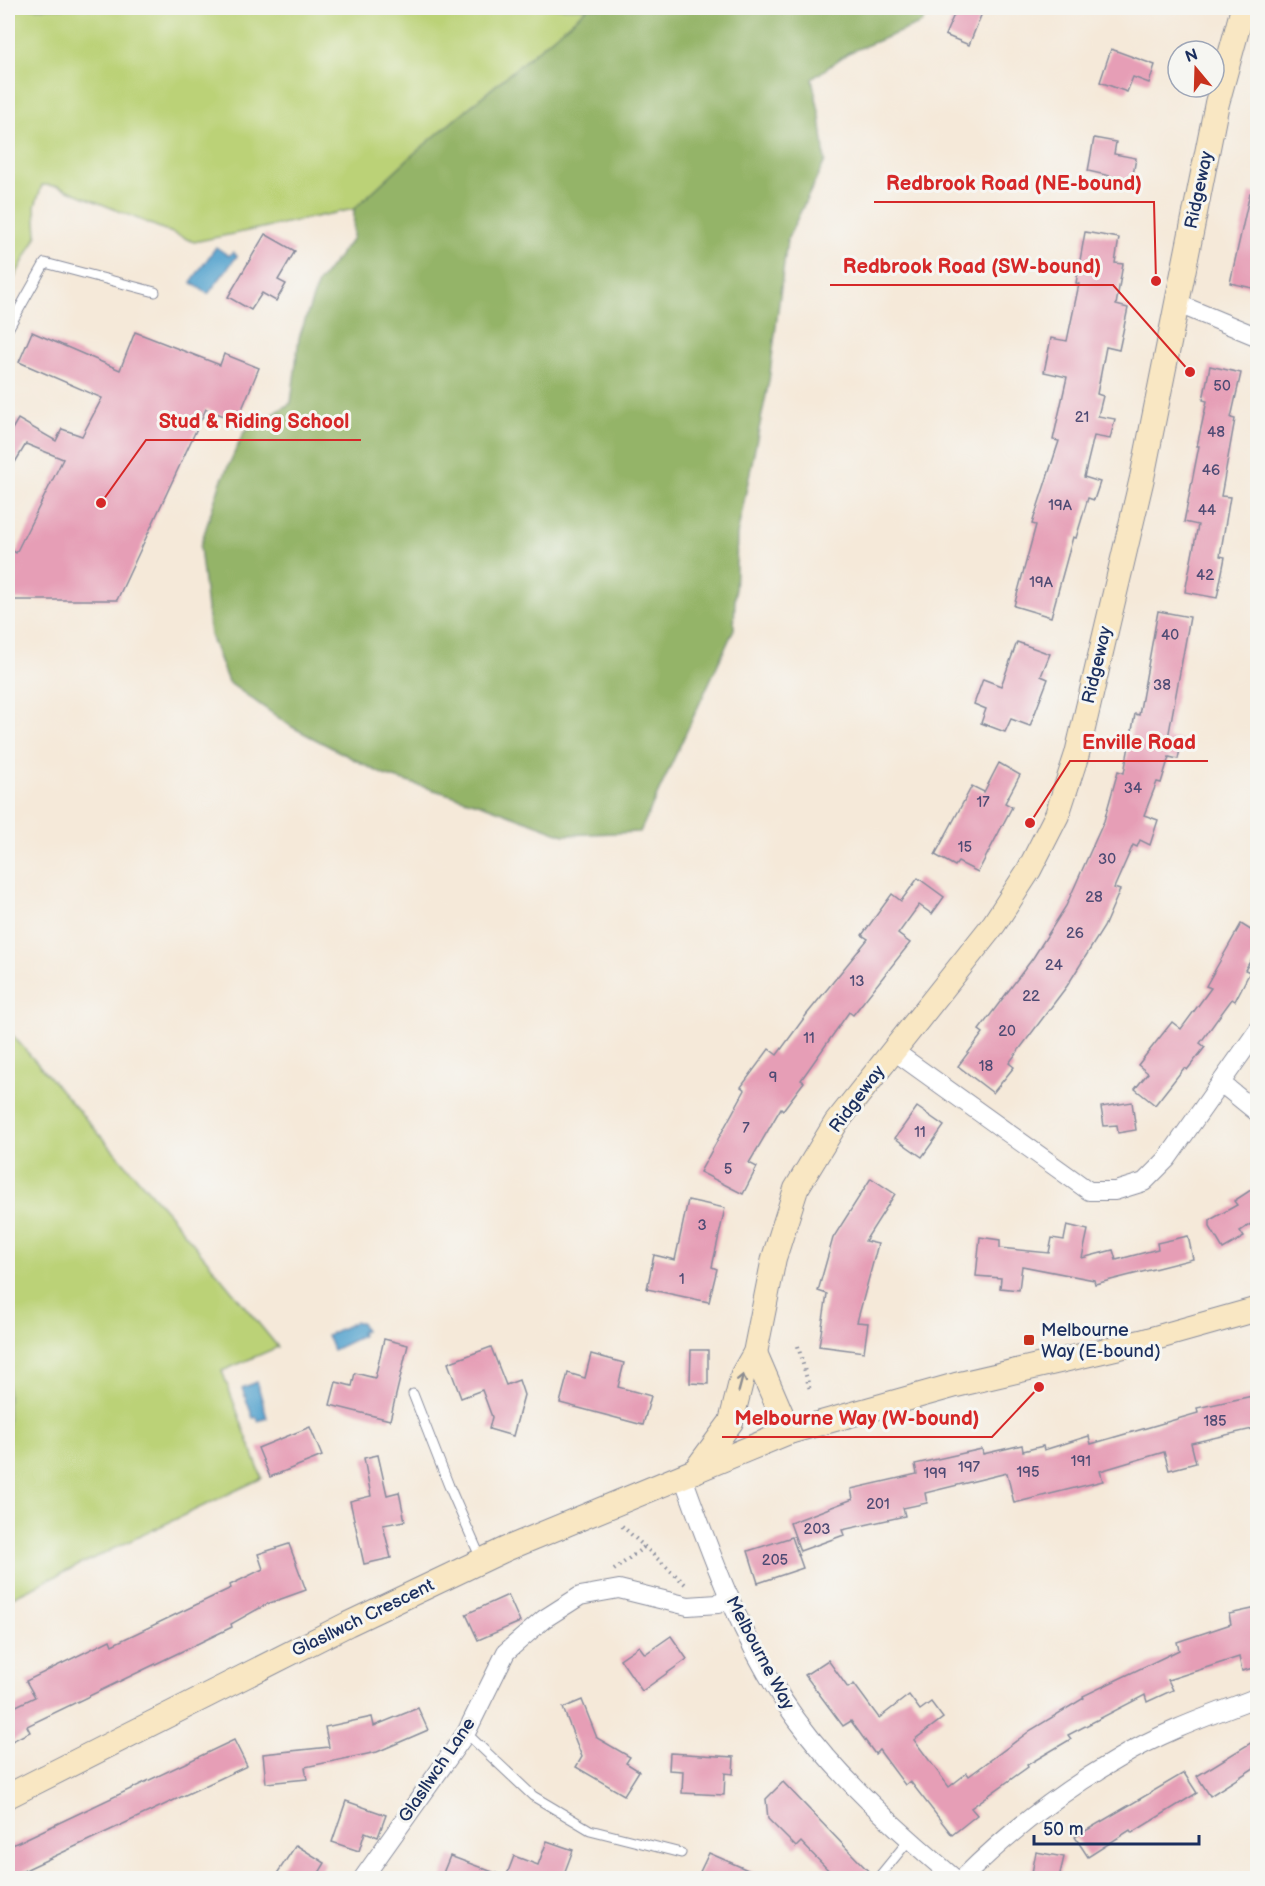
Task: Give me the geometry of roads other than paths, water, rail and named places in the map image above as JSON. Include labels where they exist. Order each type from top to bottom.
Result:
[{"type":"street","name":"Ridgeway","points":[[689,1474],[731,1422],[743,1374],[755,1353],[774,1258],[796,1189],[836,1123],[994,924],[1029,870],[1057,814],[1077,754],[1142,478],[1217,103],[1243,8]]},
{"type":"street","points":[[1176,303],[1257,337]]},
{"type":"street","points":[[894,1051],[1089,1191],[1115,1191],[1144,1182],[1167,1159],[1257,1030]]},
{"type":"street","points":[[1221,1083],[1257,1113]]},
{"type":"street","name":"Glasllwch Crescent","points":[[8,1796],[214,1694],[350,1622],[482,1561],[789,1432],[956,1385],[1141,1342],[1257,1309]]},
{"type":"street","points":[[755,1353],[789,1432]]},
{"type":"street","name":"Melbourne Way","points":[[689,1474],[729,1595],[770,1679],[796,1719],[827,1758],[909,1840],[954,1878]]},
{"type":"street","name":"Glasllwch Lane","points":[[363,1878],[466,1733],[506,1652],[544,1619],[580,1596],[620,1589],[688,1606],[718,1604],[729,1595]]},
{"type":"street","points":[[963,1878],[997,1845],[1050,1803],[1119,1757],[1181,1727],[1257,1697]]},
{"type":"lane","points":[[8,329],[45,263],[155,292]]},
{"type":"lane","points":[[413,1394],[449,1486],[482,1561]]},
{"type":"lane","points":[[466,1733],[532,1796],[590,1830],[681,1853]]},
{"type":"lane","points":[[878,1878],[909,1840]]},
{"type":"water","points":[[216,247],[229,256],[233,252],[237,256],[208,294],[191,282]]},
{"type":"water","points":[[355,1322],[361,1322],[365,1331],[361,1332],[362,1336],[333,1350],[327,1335]]},
{"type":"water","points":[[257,1382],[267,1418],[258,1421],[257,1417],[253,1418],[242,1388]]},
{"type":"place","name":"Redbrook Road (NE-bound)","points":[[1156,281]]},
{"type":"place","name":"Redbrook Road (SW-bound)","points":[[1190,372]]},
{"type":"place","name":"Stud & Riding School","points":[[101,503]]},
{"type":"place","name":"Enville Road","points":[[1030,823]]},
{"type":"place","name":"Melbourne Way (E-bound)","points":[[1029,1340]]},
{"type":"place","name":"Melbourne Way (W-bound)","points":[[1039,1387]]}]
